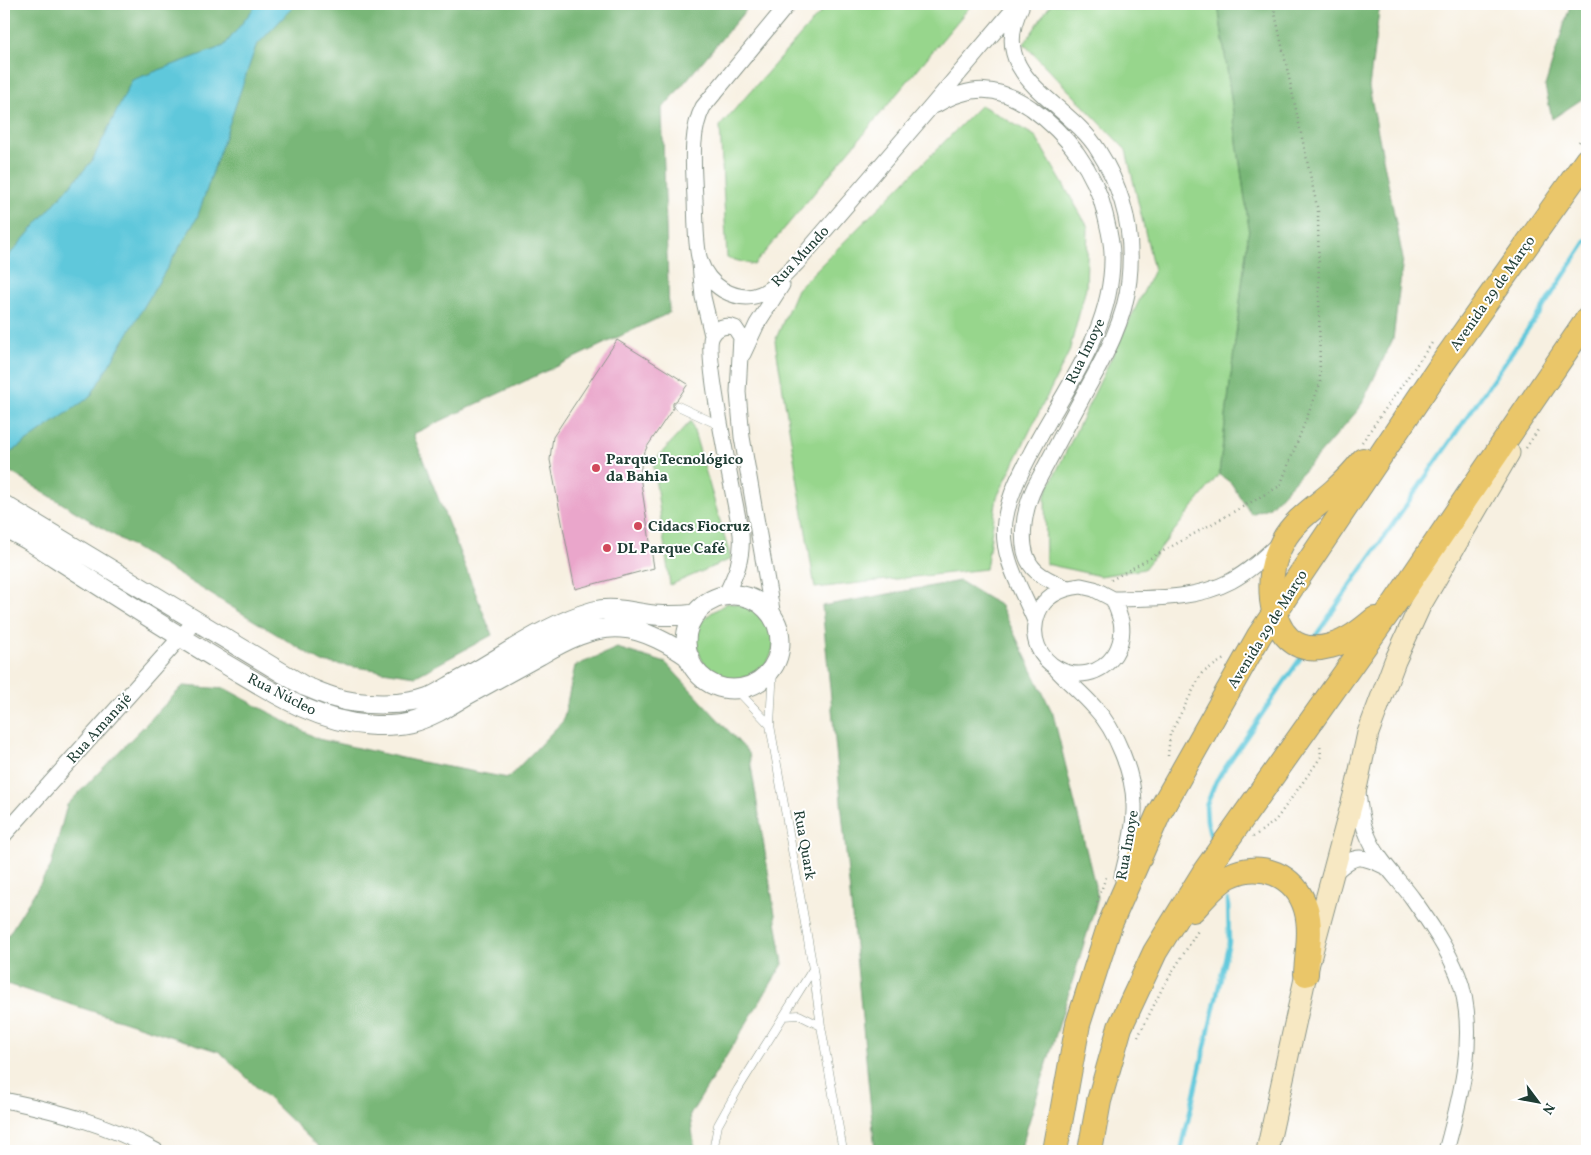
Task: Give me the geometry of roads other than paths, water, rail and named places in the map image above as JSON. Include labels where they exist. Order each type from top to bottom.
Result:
[{"type":"main road","name":"Avenida 29 de Março","points":[[1055,1151],[1078,1024],[1110,924],[1159,813],[1259,636],[1276,620],[1442,364],[1587,160]]},
{"type":"main road","points":[[1090,1151],[1099,1101],[1120,1027],[1155,952],[1205,871],[1394,604],[1586,323]]},
{"type":"main road","points":[[1267,1151],[1306,974],[1357,784],[1368,733],[1395,661],[1420,606],[1586,323]]},
{"type":"main road","points":[[1394,604],[1361,631],[1331,646],[1317,649],[1298,645],[1288,639],[1276,620],[1271,578],[1274,563],[1284,539],[1311,510],[1357,468],[1442,364]]},
{"type":"main road","points":[[1155,952],[1212,889],[1223,880],[1244,871],[1267,870],[1293,884],[1301,896],[1306,909],[1308,924],[1306,974]]},
{"type":"street","name":"Rua Mundo","points":[[788,4],[703,106],[695,129],[694,180],[700,260],[705,272],[714,284],[737,297],[753,297],[764,293],[774,286],[797,263],[1018,4]]},
{"type":"street","name":"Rua Imoye","points":[[1023,4],[1014,25],[1012,39],[1013,54],[1021,72],[1030,84],[1087,134],[1098,149],[1115,179],[1128,224],[1129,280],[1122,315],[1107,352],[1031,494],[1024,516],[1023,539],[1028,560],[1034,570],[1044,578],[1067,588]]},
{"type":"street","name":"Rua Imoye","points":[[930,108],[961,93],[978,90],[991,90],[1008,95],[1023,103],[1049,121],[1083,160],[1102,199],[1107,222],[1112,266],[1110,286],[1099,328],[1088,352],[1013,486],[1005,522],[1005,548],[1035,621]]},
{"type":"street","points":[[700,260],[703,297],[712,335],[709,349],[721,426],[742,534],[740,562],[725,596]]},
{"type":"street","points":[[740,362],[767,307],[797,263]]},
{"type":"street","points":[[712,335],[721,328],[728,326],[735,328],[741,337],[739,399],[742,436],[773,616],[778,628],[780,641],[773,667],[763,678],[750,686],[736,689],[721,687],[710,683],[701,676],[690,658],[686,640],[689,626],[703,606],[712,600],[725,596],[739,595],[752,599],[764,606],[773,616]]},
{"type":"street","name":"Rua Núcleo","points":[[4,504],[304,686],[338,699],[367,703],[399,703],[429,697],[546,631],[576,617],[597,610],[624,610],[676,616],[696,614]]},
{"type":"street","name":"Rua Núcleo","points":[[4,527],[28,540],[180,637],[302,708],[337,720],[383,726],[410,723],[433,714],[555,646],[595,631],[622,628],[642,633],[664,642],[690,658]]},
{"type":"street","points":[[1113,599],[1121,620],[1122,634],[1118,648],[1110,660],[1099,669],[1085,674],[1071,674],[1057,670],[1046,661],[1038,649],[1034,635],[1035,621],[1039,609],[1056,592],[1081,586],[1094,589],[1113,599],[1170,598],[1202,592],[1231,581],[1259,562],[1284,539]]},
{"type":"street","name":"Rua Amanajé","points":[[4,835],[195,621]]},
{"type":"street","name":"Rua Imoye","points":[[1057,670],[1096,708],[1113,733],[1128,768],[1134,805],[1130,842],[1110,924]]},
{"type":"street","points":[[1357,784],[1360,811],[1366,834],[1379,858],[1412,898],[1437,936],[1458,975],[1466,1008],[1467,1041],[1458,1104],[1446,1151]]},
{"type":"street","points":[[1333,874],[1348,861],[1361,857],[1387,868]]},
{"type":"street","points":[[4,1100],[44,1108],[106,1127],[156,1151]]},
{"type":"street","points":[[4,1110],[44,1108]]},
{"type":"lane","points":[[678,406],[721,426]]},
{"type":"lane","name":"Rua Quark","points":[[773,667],[770,724],[843,1151]]},
{"type":"lane","points":[[736,689],[770,724]]},
{"type":"lane","points":[[713,1151],[718,1126],[738,1089],[813,969]]},
{"type":"lane","points":[[784,1016],[799,1015],[821,1026]]},
{"type":"water","points":[[257,4],[296,4],[256,46],[197,218],[90,397],[4,457],[4,261],[92,161],[132,80],[224,46]]},
{"type":"waterway","points":[[1312,641],[1546,303],[1587,240]]},
{"type":"waterway","points":[[1211,838],[1206,806],[1216,781],[1304,653]]},
{"type":"waterway","points":[[1181,1151],[1229,942],[1228,900]]},
{"type":"place","name":"Parque Tecnológico da Bahia","points":[[596,468]]},
{"type":"place","name":"Cidacs Fiocruz","points":[[638,526]]},
{"type":"place","name":"DL Parque Café","points":[[607,548]]}]
